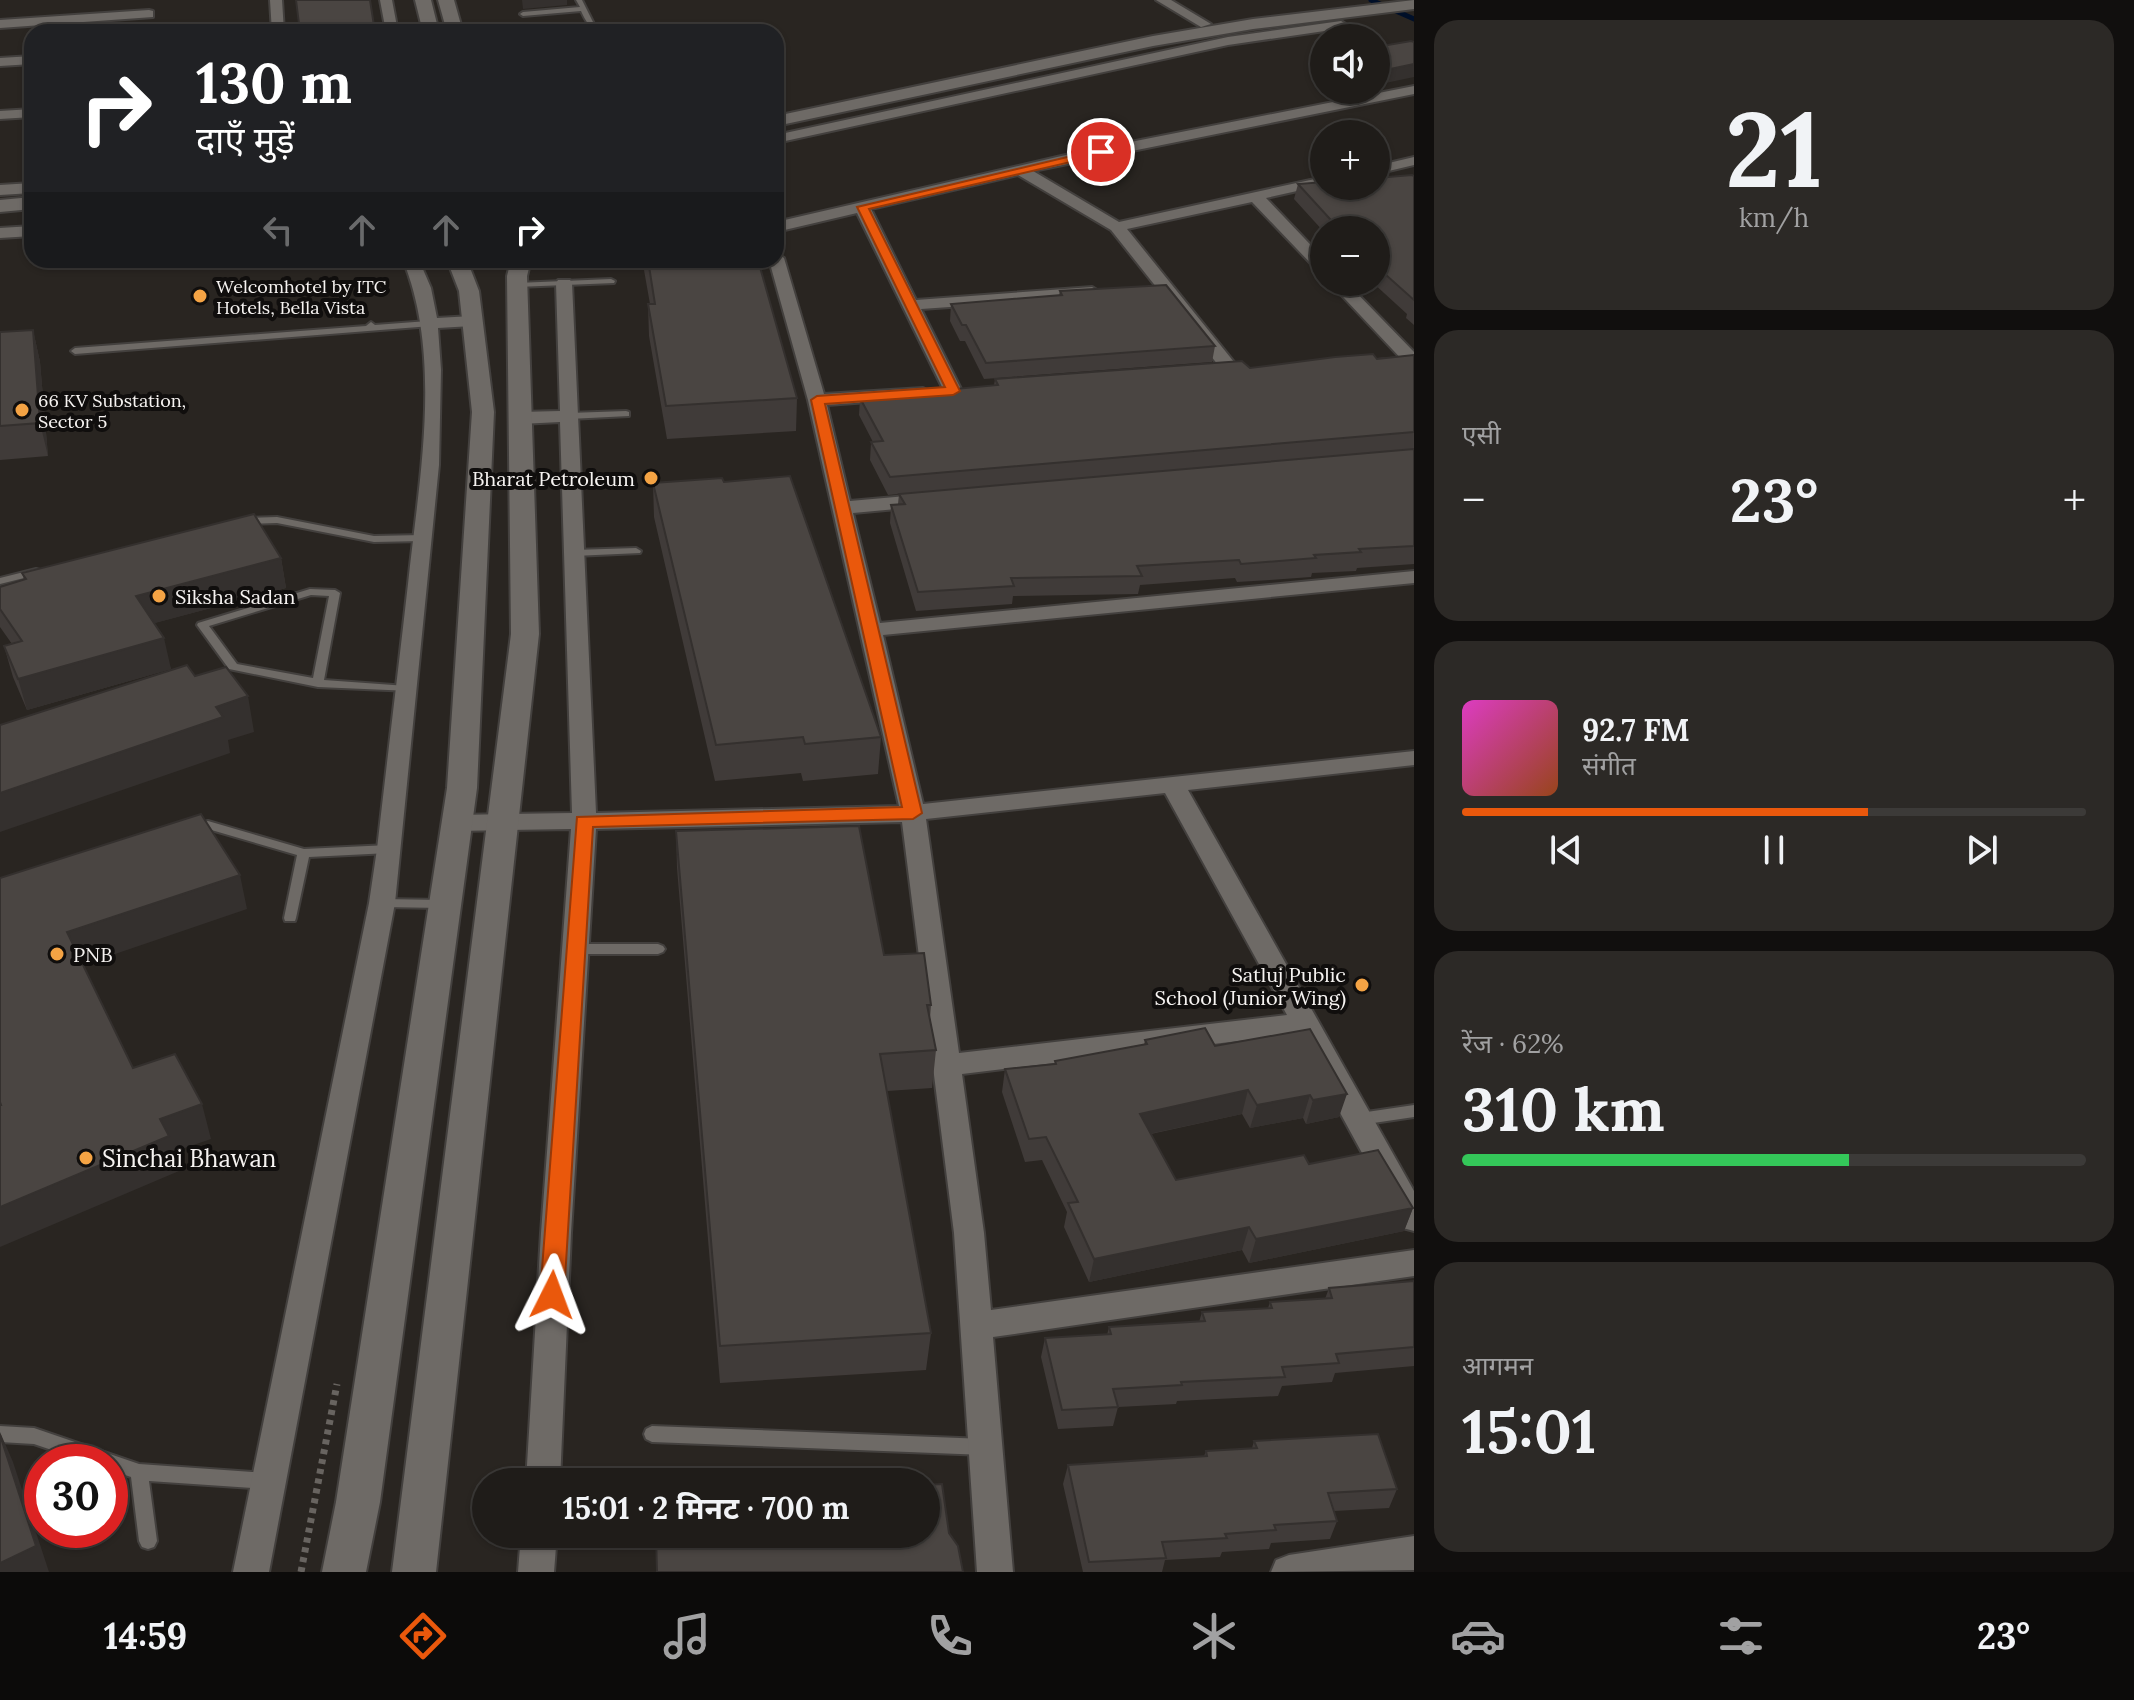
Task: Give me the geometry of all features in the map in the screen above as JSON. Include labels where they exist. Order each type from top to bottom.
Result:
[{"type":"street","points":[[148,24],[150,0]]},
{"type":"street","points":[[276,0],[278,24]]},
{"type":"street","points":[[386,0],[390,24]]},
{"type":"street","points":[[423,0],[429,24]]},
{"type":"street","points":[[446,0],[453,24]]},
{"type":"street","points":[[1162,0],[1205,24]]},
{"type":"street","points":[[784,137],[1228,41],[1336,15],[1379,0]]},
{"type":"street","points":[[784,119],[1153,41],[1410,4]]},
{"type":"street","points":[[0,24],[149,14]]},
{"type":"street","points":[[784,107],[1135,34],[1205,24],[1336,15]]},
{"type":"street","points":[[0,62],[24,60]]},
{"type":"street","points":[[784,225],[1021,170],[1414,90]]},
{"type":"street","points":[[0,115],[24,114]]},
{"type":"street","points":[[1390,171],[1414,161]]},
{"type":"street","points":[[1021,170],[1117,227],[1156,287],[1232,371]]},
{"type":"street","points":[[1117,227],[1310,184]]},
{"type":"street","points":[[0,190],[24,188]]},
{"type":"street","points":[[1255,196],[1310,253]]},
{"type":"street","points":[[0,206],[24,204]]},
{"type":"street","points":[[817,400],[961,390],[911,305],[862,207]]},
{"type":"street","points":[[0,219],[24,218]]},
{"type":"street","points":[[0,233],[24,232]]},
{"type":"street","points":[[251,1572],[382,903],[389,849],[423,538],[431,403],[432,359],[416,268]]},
{"type":"street","points":[[344,1572],[360,1486],[463,772],[483,412],[469,291],[460,268]]},
{"type":"street","points":[[779,268],[817,400],[913,813],[969,1233],[995,1572]]},
{"type":"street","points":[[414,1572],[525,634],[519,272]]},
{"type":"street","points":[[544,1468],[584,821],[564,283]]},
{"type":"street","points":[[911,305],[1117,290]]},
{"type":"street","points":[[1350,296],[1411,359]]},
{"type":"street","points":[[428,324],[472,321]]},
{"type":"street","points":[[1379,359],[1411,359]]},
{"type":"street","points":[[520,418],[569,416]]},
{"type":"street","points":[[842,508],[953,498]]},
{"type":"street","points":[[870,630],[1414,577]]},
{"type":"street","points":[[457,823],[913,813],[1414,758]]},
{"type":"street","points":[[1173,785],[1414,1219]]},
{"type":"street","points":[[946,1065],[1305,1023]]},
{"type":"street","points":[[976,1326],[1414,1263]]},
{"type":"street","points":[[536,1572],[538,1548]]},
{"type":"street","points":[[1289,1572],[1414,1553]]},
{"type":"lane","points":[[579,0],[590,24]]},
{"type":"lane","points":[[523,14],[583,9]]},
{"type":"lane","points":[[519,272],[564,283],[611,281]]},
{"type":"lane","points":[[75,351],[370,326],[428,324]]},
{"type":"lane","points":[[569,416],[626,414]]},
{"type":"lane","points":[[227,523],[277,520],[374,539],[423,538]]},
{"type":"lane","points":[[574,553],[636,551]]},
{"type":"lane","points":[[0,581],[48,569]]},
{"type":"lane","points":[[318,684],[335,593],[310,592],[202,625],[233,667],[318,684],[407,689]]},
{"type":"lane","points":[[178,833],[208,825],[304,853],[389,849]]},
{"type":"lane","points":[[290,918],[304,853]]},
{"type":"lane","points":[[382,903],[445,904]]},
{"type":"lane","points":[[576,949],[658,949]]},
{"type":"lane","points":[[1360,1119],[1414,1111]]},
{"type":"lane","points":[[0,1434],[34,1436],[139,1472],[270,1481]]},
{"type":"lane","points":[[652,1434],[985,1447]]},
{"type":"lane","points":[[139,1472],[148,1541]]},
{"type":"building","points":[[296,0],[370,0],[374,24],[299,24]]},
{"type":"building","points":[[1414,42],[1414,64],[1390,69],[1390,45]]},
{"type":"building","points":[[1414,176],[1414,300],[1390,279],[1390,216],[1327,216],[1313,200],[1390,200],[1390,177]]},
{"type":"building","points":[[1310,183],[1310,197],[1298,184]]},
{"type":"building","points":[[649,268],[760,268],[797,398],[666,406],[648,304],[655,304]]},
{"type":"building","points":[[1166,285],[1215,346],[986,363],[951,304],[1062,295],[1060,291]]},
{"type":"building","points":[[33,330],[40,423],[0,426],[0,332]]},
{"type":"building","points":[[1373,354],[1377,359],[1414,355],[1414,432],[890,477],[871,442],[883,441],[860,398],[998,385],[995,379],[1242,361],[1250,368]]},
{"type":"building","points":[[1414,449],[1414,546],[1359,549],[1361,552],[1314,555],[1316,558],[1241,564],[1239,560],[1137,566],[1142,576],[1011,578],[1014,586],[918,592],[891,505],[905,504],[899,494]]},
{"type":"building","points":[[790,476],[881,737],[805,744],[803,737],[716,745],[653,483],[722,478],[724,482]]},
{"type":"building","points":[[254,514],[281,558],[136,596],[164,638],[18,679],[4,646],[22,641],[0,609],[0,587],[26,579],[22,573]]},
{"type":"building","points":[[187,665],[195,676],[226,667],[248,696],[216,707],[223,717],[0,793],[0,725]]},
{"type":"building","points":[[201,814],[240,875],[67,932],[133,1068],[175,1054],[202,1104],[160,1119],[169,1136],[0,1207],[0,878]]},
{"type":"building","points":[[859,826],[884,955],[924,953],[931,1005],[927,1005],[936,1050],[880,1054],[931,1333],[720,1346],[676,831]]},
{"type":"building","points":[[1205,1028],[1215,1046],[1310,1029],[1347,1094],[1313,1100],[1310,1095],[1257,1105],[1248,1090],[1140,1114],[1176,1180],[1304,1155],[1309,1164],[1378,1150],[1413,1208],[1256,1239],[1249,1227],[1094,1259],[1068,1203],[1078,1202],[1046,1137],[1029,1139],[1005,1069],[1056,1064],[1055,1061],[1147,1044],[1145,1040]]},
{"type":"building","points":[[1414,1281],[1414,1347],[1336,1354],[1339,1363],[1282,1367],[1285,1377],[1113,1389],[1118,1407],[1062,1410],[1045,1338],[1111,1334],[1109,1327],[1205,1321],[1202,1312],[1272,1308],[1270,1302],[1332,1298],[1329,1288]]},
{"type":"building","points":[[1378,1434],[1397,1489],[1328,1493],[1337,1521],[1274,1525],[1276,1530],[1225,1534],[1227,1538],[1162,1542],[1166,1558],[1089,1562],[1068,1465],[1207,1456],[1206,1451],[1257,1448],[1254,1441]]},
{"type":"building","points":[[0,1435],[24,1509],[24,1548],[32,1548],[0,1563]]},
{"type":"building","points":[[940,1484],[949,1533],[958,1546],[963,1572],[657,1572],[656,1548],[940,1548]]},
{"type":"waterway","points":[[1371,0],[1414,19]]},
{"type":"place","name":"Welcomhotel by ITC Hotels, Bella Vista","points":[[200,296]]},
{"type":"place","name":"66 KV Substation, Sector 5","points":[[22,410]]},
{"type":"place","name":"Bharat Petroleum","points":[[651,478]]},
{"type":"place","name":"Siksha Sadan","points":[[159,596]]},
{"type":"place","name":"PNB","points":[[57,954]]},
{"type":"place","name":"Satluj Public School (Junior Wing)","points":[[1362,985]]},
{"type":"place","name":"Sinchai Bhawan","points":[[86,1158]]},
{"type":"route","points":[[552,1295],[584,821],[913,813],[817,400],[953,391],[862,207],[1101,152]]}]
